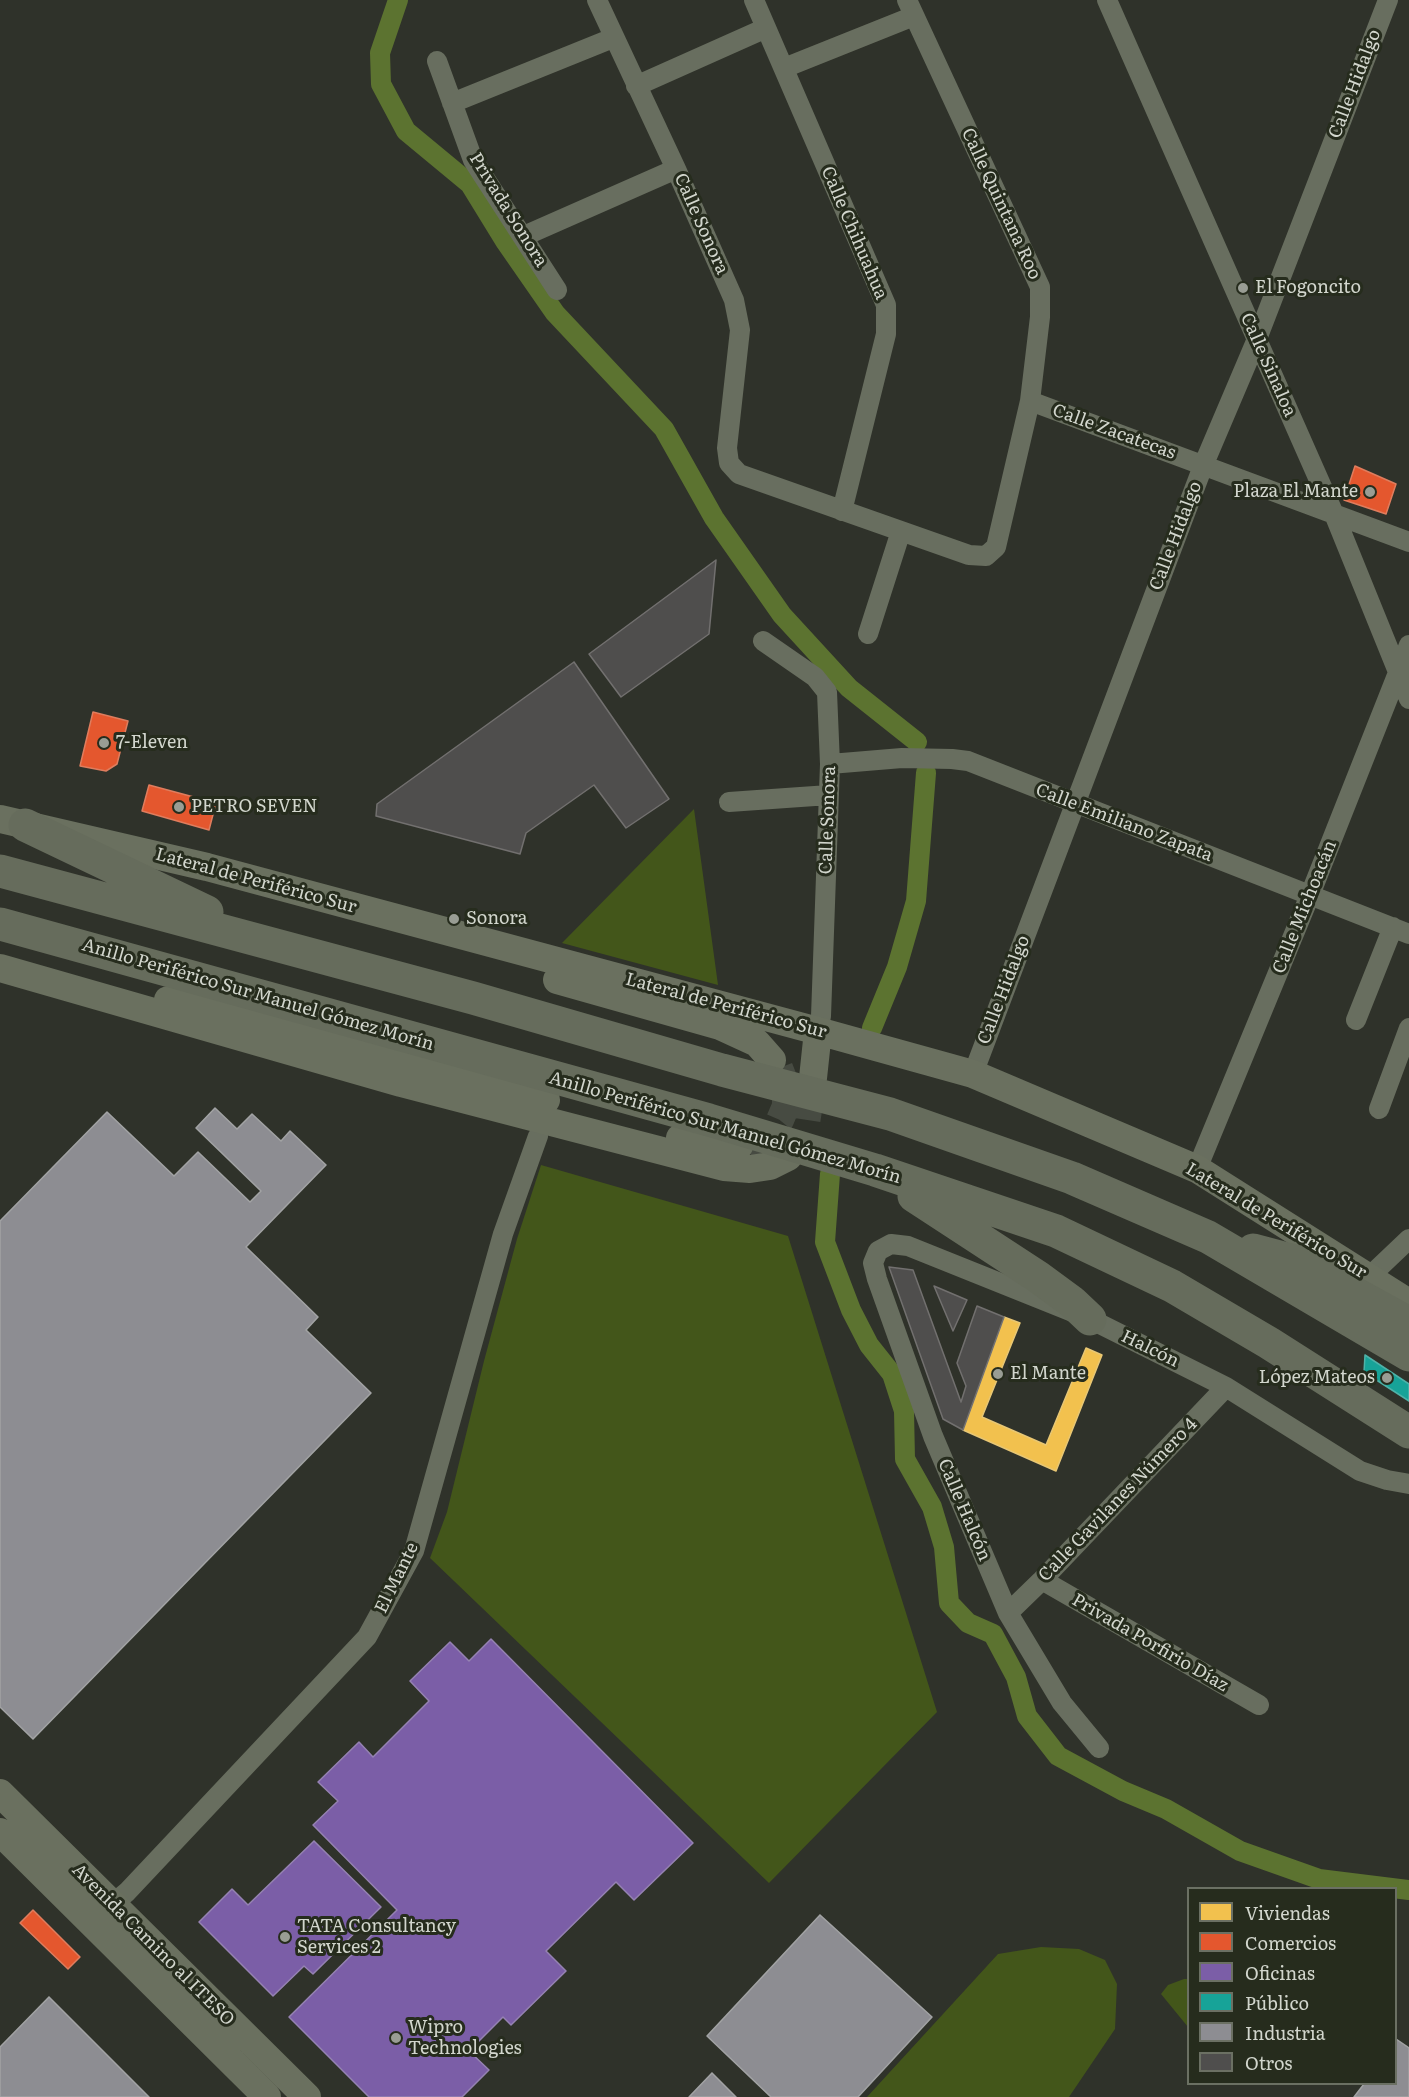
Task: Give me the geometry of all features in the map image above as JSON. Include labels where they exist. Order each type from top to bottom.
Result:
[{"type":"highway","points":[[12,822],[281,947]]},
{"type":"highway","points":[[0,871],[473,998],[722,1070],[890,1114],[1072,1178],[1208,1237],[1409,1355]]},
{"type":"highway","name":"Anillo Periférico Sur Manuel Gómez Morín","points":[[0,924],[698,1117],[875,1170],[1056,1232],[1172,1286],[1269,1343],[1409,1432]]},
{"type":"highway","points":[[0,933],[114,954]]},
{"type":"highway","points":[[875,1170],[1038,1277],[1072,1302],[1090,1319]]},
{"type":"highway","points":[[1208,1237],[1298,1262],[1409,1323]]},
{"type":"street","name":"Calle Sonora","points":[[597,0],[734,300],[740,330],[727,448],[729,463],[739,474],[843,511]]},
{"type":"street","name":"Calle Chihuahua","points":[[754,0],[886,305],[886,334],[843,511]]},
{"type":"street","name":"Calle Sinaloa","points":[[1107,0],[1334,514],[1409,699]]},
{"type":"street","name":"Calle Hidalgo","points":[[973,1074],[1203,466],[1257,339],[1388,0]]},
{"type":"street","points":[[784,68],[910,8]]},
{"type":"street","name":"Calle Quintana Roo","points":[[901,531],[969,555],[986,556],[996,547],[1030,401],[1040,317],[1040,286],[910,8]]},
{"type":"street","points":[[636,86],[766,28]]},
{"type":"street","points":[[452,104],[613,38]]},
{"type":"street","name":"Privada Sonora","points":[[437,62],[473,160],[557,290]]},
{"type":"street","points":[[524,236],[676,169]]},
{"type":"street","name":"Calle Zacatecas","points":[[1030,401],[1409,542]]},
{"type":"street","points":[[843,511],[901,531],[867,634]]},
{"type":"street","name":"Calle Sonora","points":[[763,641],[815,677],[827,692],[830,764],[821,1016],[818,1030]]},
{"type":"street","name":"Calle Michoacán","points":[[1197,1169],[1310,896],[1409,645]]},
{"type":"street","name":"Calle Emiliano Zapata","points":[[830,764],[902,758],[968,761],[1401,930]]},
{"type":"street","points":[[729,802],[829,795]]},
{"type":"street","name":"Lateral de Periférico Sur","points":[[12,822],[196,865],[818,1030],[973,1074],[1197,1169],[1409,1303]]},
{"type":"street","points":[[323,899],[444,948],[720,1026],[758,1043],[772,1060]]},
{"type":"street","points":[[1356,1020],[1401,930]]},
{"type":"street","points":[[0,968],[401,1083],[724,1167],[750,1169],[770,1166],[788,1157]]},
{"type":"street","points":[[35,978],[210,1007],[689,1140],[739,1146]]},
{"type":"street","points":[[1379,1109],[1409,1028]]},
{"type":"street","points":[[813,1078],[818,1030]]},
{"type":"street","name":"El Mante","points":[[101,1913],[127,1892],[367,1637],[414,1551],[503,1233],[538,1137]]},
{"type":"street","points":[[1369,1278],[1409,1239]]},
{"type":"street","name":"Halcón","points":[[878,1251],[891,1244],[908,1246],[1090,1319],[1226,1387],[1360,1471],[1409,1484]]},
{"type":"street","name":"Calle Halcón","points":[[878,1251],[873,1263],[877,1279],[933,1436],[1008,1612],[1062,1703],[1099,1748]]},
{"type":"street","name":"Calle Gavilanes Número 4","points":[[1008,1612],[1042,1580],[1226,1387]]},
{"type":"street","name":"Privada Porfirio Díaz","points":[[1042,1580],[1259,1705]]},
{"type":"street","name":"Avenida Camino al ITESO","points":[[0,1793],[101,1913],[267,2097]]},
{"type":"street","name":"Avenida Camino al ITESO","points":[[0,1832],[101,1913],[307,2097]]},
{"type":"green space","points":[[694,809],[718,985],[562,943]]},
{"type":"green space","points":[[541,1165],[788,1236],[937,1712],[769,1883],[430,1558],[447,1512],[517,1239]]},
{"type":"green space","points":[[1041,1947],[1079,1949],[1105,1960],[1117,1984],[1115,2029],[1069,2097],[867,2097],[998,1954]]},
{"type":"green space","points":[[1187,1979],[1187,2026],[1161,1994],[1168,1985]]},
{"type":"building: Viviendas","points":[[1004,1317],[1020,1323],[982,1417],[1046,1445],[1086,1348],[1102,1355],[1056,1471],[963,1430]]},
{"type":"building: Comercios","name":"Plaza El Mante","points":[[1355,466],[1396,484],[1386,514],[1344,500]]},
{"type":"building: Comercios","name":"7-Eleven","points":[[93,712],[128,721],[117,764],[106,771],[80,766]]},
{"type":"building: Comercios","name":"PETRO SEVEN","points":[[149,785],[216,803],[209,830],[142,811]]},
{"type":"building: Comercios","points":[[33,1910],[80,1957],[68,1969],[20,1923]]},
{"type":"building: Oficinas","points":[[491,1639],[693,1843],[634,1900],[616,1882],[546,1951],[566,1971],[511,2025],[503,2017],[469,2051],[489,2070],[462,2097],[369,2097],[289,2017],[397,1910],[313,1825],[338,1801],[318,1782],[359,1742],[373,1757],[429,1701],[410,1681],[450,1642],[469,1661]]},
{"type":"building: Oficinas","points":[[314,1841],[381,1907],[313,1974],[304,1966],[273,1996],[199,1922],[232,1889],[248,1905]]},
{"type":"building: Público","name":"López Mateos","points":[[1365,1355],[1409,1384],[1409,1401],[1364,1372]]},
{"type":"building: Industria","points":[[215,1108],[237,1129],[252,1114],[281,1141],[290,1131],[326,1165],[246,1247],[318,1317],[306,1330],[371,1393],[33,1739],[0,1707],[0,1221],[107,1112],[174,1176],[198,1152],[250,1202],[261,1191],[196,1128]]},
{"type":"building: Industria","points":[[820,1915],[932,2017],[858,2097],[771,2097],[707,2036]]},
{"type":"building: Industria","points":[[49,1997],[149,2097],[0,2097],[0,2047]]},
{"type":"building: Industria","points":[[1397,2040],[1409,2048],[1409,2097],[1354,2097],[1363,2085],[1397,2085]]},
{"type":"building: Industria","points":[[712,2073],[736,2097],[689,2097]]},
{"type":"building: Otros","points":[[716,560],[709,634],[621,697],[589,654]]},
{"type":"building: Otros","points":[[574,662],[669,799],[626,828],[594,785],[526,833],[520,854],[376,816],[377,804]]},
{"type":"building: Otros","points":[[889,1267],[913,1270],[961,1402],[966,1386],[957,1363],[977,1306],[1004,1317],[963,1430],[943,1419]]},
{"type":"building: Otros","points":[[934,1286],[967,1300],[953,1331]]},
{"type":"waterway","points":[[398,0],[380,53],[381,84],[406,131],[470,184],[505,241],[555,313],[664,429],[714,518],[782,615],[849,688],[917,742]]},
{"type":"waterway","points":[[872,1028],[897,967],[916,901],[926,773]]},
{"type":"waterway","points":[[830,1174],[825,1242],[851,1310],[869,1345],[892,1374],[904,1411],[905,1459],[932,1507],[944,1547],[949,1603],[968,1623],[993,1634],[1016,1677],[1027,1716],[1058,1756],[1123,1791],[1166,1809],[1240,1851],[1319,1879],[1384,1887]]},
{"type":"waterway","points":[[1397,1889],[1409,1890]]},
{"type":"tunnel","points":[[747,1144],[766,1137],[780,1120],[786,1106],[786,1086],[779,1068]]},
{"type":"tunnel","points":[[788,1157],[799,1142],[806,1123],[813,1078]]},
{"type":"place","name":"El Fogoncito","points":[[1243,288]]},
{"type":"place","name":"Plaza El Mante","points":[[1370,492]]},
{"type":"place","name":"7-Eleven","points":[[104,743]]},
{"type":"place","name":"PETRO SEVEN","points":[[179,807]]},
{"type":"place","name":"Sonora","points":[[454,919]]},
{"type":"place","name":"El Mante","points":[[998,1374]]},
{"type":"place","name":"López Mateos","points":[[1387,1378]]},
{"type":"place","name":"TATA Consultancy Services 2","points":[[285,1937]]},
{"type":"place","name":"Wipro Technologies","points":[[396,2038]]}]
